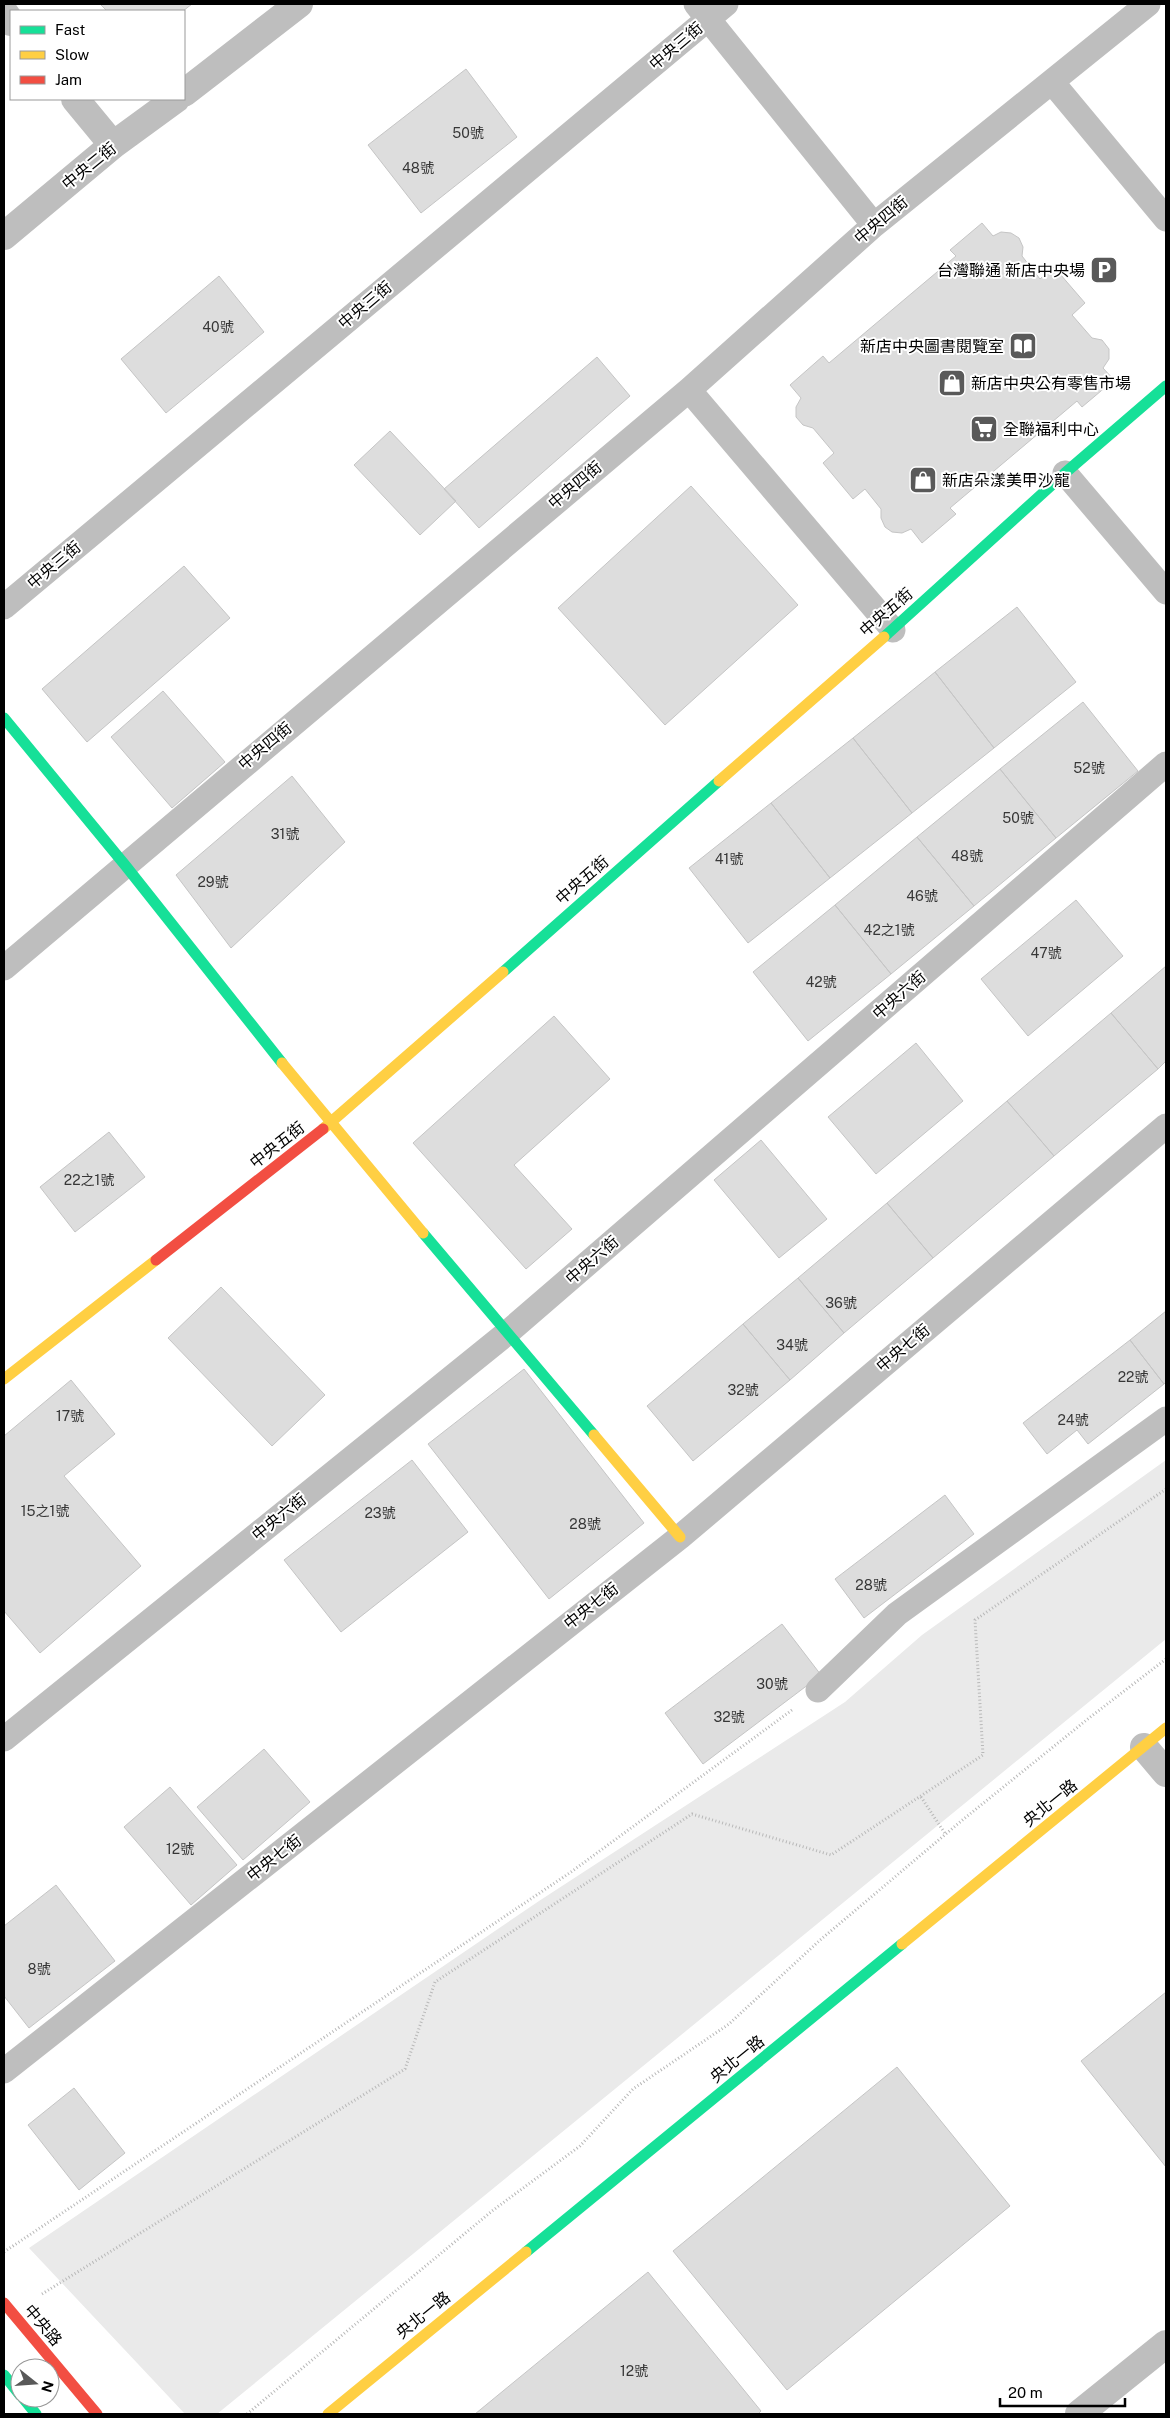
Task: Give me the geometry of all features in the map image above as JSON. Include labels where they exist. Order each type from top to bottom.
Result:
[{"type":"street","points":[[185,92],[299,4]]},
{"type":"street","points":[[76,100],[113,145]]},
{"type":"street","name":"中央二街","points":[[4,236],[113,145],[175,100]]},
{"type":"street","name":"中央五街","points":[[4,1379],[330,1124],[840,673],[893,630],[1065,473],[1166,386]]},
{"type":"street","points":[[4,718],[125,865],[330,1124],[680,1537]]},
{"type":"street","name":"央北一路","points":[[328,2414],[1166,1728]]},
{"type":"street","points":[[1144,1747],[1166,1772]]},
{"type":"street","name":"中央路","points":[[4,2303],[97,2414]]},
{"type":"street","points":[[1079,2414],[1166,2344]]},
{"type":"lane","name":"中央四街","points":[[4,968],[689,390],[874,225],[1148,4]]},
{"type":"lane","points":[[710,9],[874,225]]},
{"type":"lane","name":"中央三街","points":[[4,606],[710,9]]},
{"type":"lane","points":[[1052,82],[1166,219]]},
{"type":"lane","points":[[689,390],[893,630]]},
{"type":"lane","points":[[1065,473],[1166,592]]},
{"type":"lane","name":"中央六街","points":[[4,1739],[507,1333],[1166,764]]},
{"type":"lane","name":"中央七街","points":[[4,2071],[680,1537],[1166,1126]]},
{"type":"lane","points":[[818,1690],[897,1614],[1166,1420]]},
{"type":"path","points":[[41,2294],[405,2069],[436,1982],[692,1814],[830,1855],[983,1755],[974,1620],[1166,1489]]},
{"type":"path","points":[[247,2414],[492,2211],[580,2146],[633,2090],[729,2024],[819,1941],[1089,1718],[1166,1659]]},
{"type":"path","points":[[4,2252],[571,1872],[818,1690]]},
{"type":"path","points":[[921,1796],[946,1835]]},
{"type":"shaded area","points":[[1166,1460],[1166,1639],[217,2414],[185,2414],[29,2248],[539,1901],[845,1702],[922,1635]]},
{"type":"building","points":[[100,4],[192,4],[184,10],[106,10]]},
{"type":"building","points":[[466,69],[517,137],[421,213],[368,145]]},
{"type":"building","name":"新店中央公有零售市場","points":[[982,223],[993,236],[1001,232],[1011,233],[1019,238],[1023,247],[1022,256],[1040,279],[1054,267],[1085,303],[1072,315],[1092,338],[1102,340],[1109,349],[1109,359],[1103,368],[1114,380],[1082,407],[1077,401],[950,508],[956,514],[922,543],[911,529],[902,533],[892,532],[885,527],[881,518],[881,509],[865,489],[853,499],[823,463],[834,453],[813,428],[803,425],[796,417],[796,407],[801,398],[790,385],[823,356],[829,363],[956,256],[950,250]]},
{"type":"building","points":[[219,276],[264,332],[166,413],[121,359]]},
{"type":"building","points":[[597,357],[630,396],[479,528],[444,489]]},
{"type":"building","points":[[390,431],[456,501],[420,535],[354,465]]},
{"type":"building","points":[[691,486],[798,605],[665,725],[558,608]]},
{"type":"building","points":[[184,566],[230,618],[87,742],[42,689]]},
{"type":"building","points":[[1017,607],[1076,682],[994,748],[935,672]]},
{"type":"building","points":[[935,672],[994,748],[912,813],[853,738]]},
{"type":"building","points":[[163,691],[225,762],[172,808],[111,737]]},
{"type":"building","points":[[1083,702],[1138,771],[1056,838],[1000,769]]},
{"type":"building","points":[[853,738],[912,813],[830,878],[771,803]]},
{"type":"building","points":[[1000,769],[1056,838],[974,906],[917,837]]},
{"type":"building","points":[[292,776],[345,842],[231,948],[176,875]]},
{"type":"building","points":[[771,803],[830,878],[748,943],[689,868]]},
{"type":"building","points":[[917,837],[974,906],[891,974],[835,905]]},
{"type":"building","points":[[1076,900],[1123,956],[1028,1036],[981,979]]},
{"type":"building","points":[[835,905],[891,974],[808,1041],[753,972]]},
{"type":"building","points":[[1166,966],[1166,1061],[1158,1069],[1111,1013]]},
{"type":"building","points":[[1111,1013],[1158,1069],[1054,1156],[1007,1101]]},
{"type":"building","points":[[554,1016],[610,1079],[514,1165],[572,1229],[526,1269],[413,1143]]},
{"type":"building","points":[[916,1043],[963,1101],[876,1174],[828,1117]]},
{"type":"building","points":[[1007,1101],[1054,1156],[933,1258],[887,1203]]},
{"type":"building","points":[[109,1132],[145,1177],[75,1232],[40,1187]]},
{"type":"building","points":[[761,1140],[827,1219],[779,1258],[714,1180]]},
{"type":"building","points":[[887,1203],[933,1258],[844,1333],[798,1278]]},
{"type":"building","points":[[798,1278],[844,1333],[790,1380],[743,1324]]},
{"type":"building","points":[[221,1287],[325,1395],[272,1446],[168,1338]]},
{"type":"building","points":[[1166,1311],[1166,1382],[1164,1384],[1130,1340]]},
{"type":"building","points":[[743,1324],[790,1380],[693,1461],[647,1406]]},
{"type":"building","points":[[1130,1340],[1164,1384],[1088,1444],[1077,1430],[1047,1454],[1023,1423]]},
{"type":"building","points":[[524,1369],[644,1523],[549,1599],[428,1444]]},
{"type":"building","points":[[71,1380],[115,1434],[64,1476],[141,1566],[40,1653],[4,1611],[4,1436]]},
{"type":"building","points":[[412,1460],[468,1532],[341,1632],[284,1560]]},
{"type":"building","points":[[945,1495],[974,1534],[864,1618],[835,1579]]},
{"type":"building","points":[[782,1624],[821,1675],[703,1764],[665,1713]]},
{"type":"building","points":[[264,1749],[310,1802],[243,1860],[197,1807]]},
{"type":"building","points":[[170,1787],[237,1865],[191,1905],[124,1827]]},
{"type":"building","points":[[56,1885],[115,1961],[29,2028],[4,1996],[4,1926]]},
{"type":"building","points":[[1166,1992],[1166,2167],[1081,2061]]},
{"type":"building","points":[[897,2067],[1010,2206],[787,2390],[673,2251]]},
{"type":"building","points":[[74,2088],[125,2153],[79,2190],[28,2125]]},
{"type":"building","points":[[648,2272],[761,2411],[758,2414],[475,2414]]},
{"type":"traffic: fast","points":[[884,637],[1065,473],[1166,386]]},
{"type":"traffic: fast","points":[[4,718],[125,865],[282,1063]]},
{"type":"traffic: fast","points":[[503,972],[719,781]]},
{"type":"traffic: fast","points":[[423,1233],[594,1435]]},
{"type":"traffic: fast","points":[[526,2252],[902,1944]]},
{"type":"traffic: fast","points":[[4,2375],[10,2382]]},
{"type":"traffic: fast","points":[[31,2408],[36,2414]]},
{"type":"traffic: slow","points":[[719,781],[884,637]]},
{"type":"traffic: slow","points":[[323,1129],[503,972]]},
{"type":"traffic: slow","points":[[282,1063],[423,1233]]},
{"type":"traffic: slow","points":[[4,1379],[156,1260]]},
{"type":"traffic: slow","points":[[594,1435],[680,1537]]},
{"type":"traffic: slow","points":[[902,1944],[1166,1728]]},
{"type":"traffic: slow","points":[[328,2414],[526,2252]]},
{"type":"traffic: jam","points":[[156,1260],[323,1129]]},
{"type":"traffic: jam","points":[[4,2303],[97,2414]]},
{"type":"place","name":"台灣聯通 新店中央場","points":[[1104,270]]},
{"type":"place","name":"新店中央圖書閱覽室","points":[[1023,346]]},
{"type":"place","name":"新店中央公有零售市場","points":[[952,383]]},
{"type":"place","name":"全聯福利中心","points":[[984,429]]},
{"type":"place","name":"新店朵漾美甲沙龍","points":[[923,480]]}]
